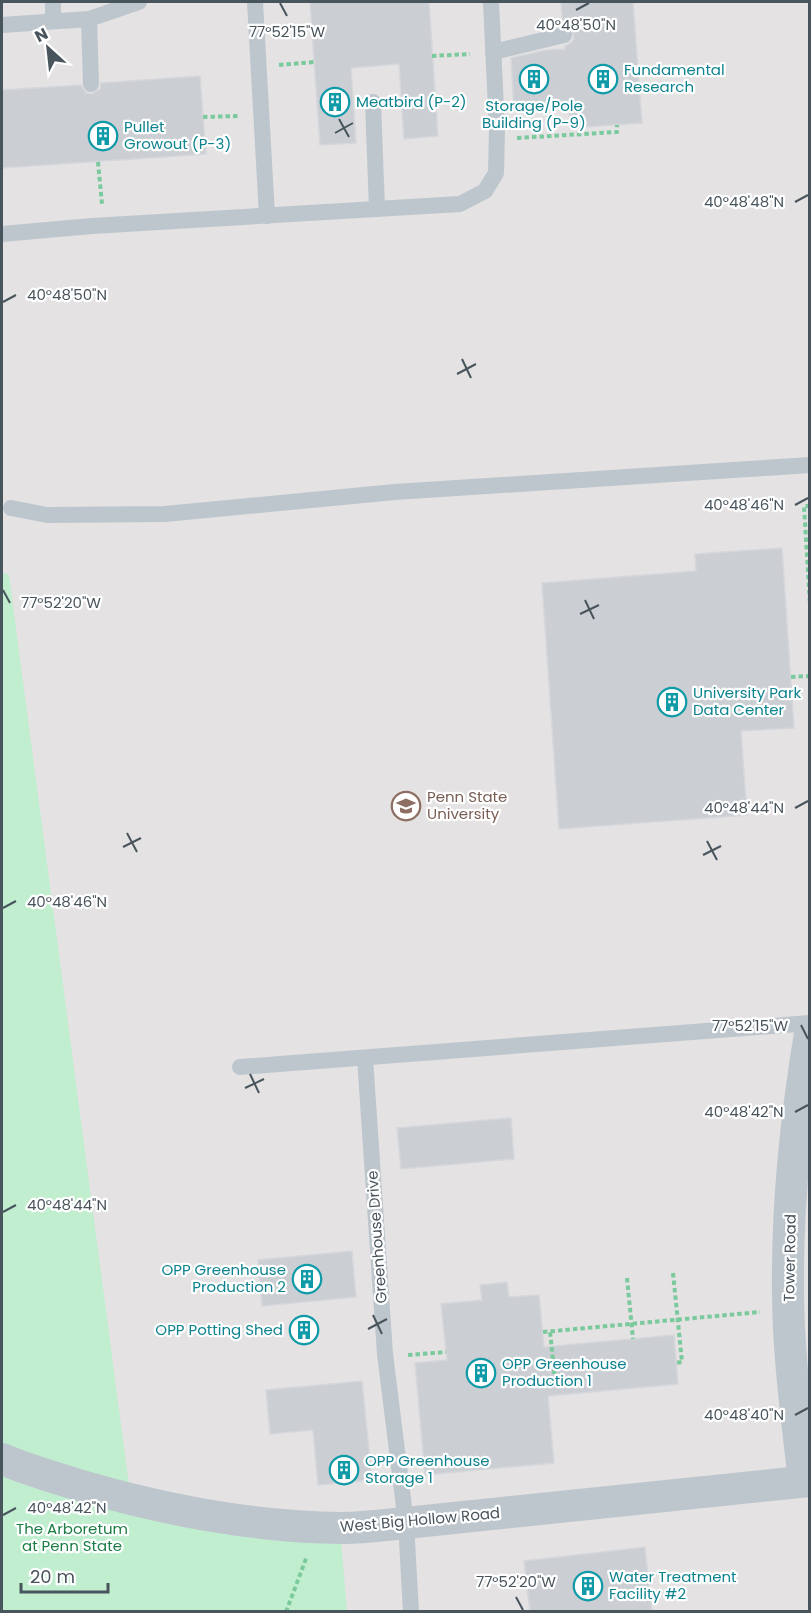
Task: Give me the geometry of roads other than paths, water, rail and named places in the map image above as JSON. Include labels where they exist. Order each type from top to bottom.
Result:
[{"type":"street","name":"Tower Road","points":[[807,1481],[793,1373],[788,1291],[793,1176],[801,1085],[810,1034]]},
{"type":"street","name":"West Big Hollow Road","points":[[2,1459],[49,1476],[151,1504],[267,1523],[362,1528],[807,1481]]},
{"type":"lane","points":[[52,2],[53,21]]},
{"type":"lane","points":[[2,25],[89,19],[139,2]]},
{"type":"lane","points":[[255,2],[267,216]]},
{"type":"lane","points":[[2,234],[104,225],[460,204],[485,191],[496,173],[497,139],[490,2]]},
{"type":"lane","points":[[89,19],[92,84]]},
{"type":"lane","points":[[493,52],[564,35]]},
{"type":"lane","points":[[373,102],[377,209]]},
{"type":"lane","points":[[10,508],[47,514],[165,514],[395,492],[810,465]]},
{"type":"lane","points":[[240,1068],[810,1023]]},
{"type":"lane","name":"Greenhouse Drive","points":[[365,1058],[386,1358],[406,1523],[411,1611]]},
{"type":"place","name":"Storage/Pole Building (P-9)","points":[[534,79]]},
{"type":"place","name":"Fundamental Research","points":[[603,79]]},
{"type":"place","name":"Meatbird (P-2)","points":[[335,102]]},
{"type":"place","name":"Pullet Growout (P-3)","points":[[103,136]]},
{"type":"place","name":"University Park Data Center","points":[[672,702]]},
{"type":"place","name":"Penn State University","points":[[406,806]]},
{"type":"place","name":"OPP Greenhouse Production 2","points":[[307,1279]]},
{"type":"place","name":"OPP Potting Shed","points":[[304,1330]]},
{"type":"place","name":"OPP Greenhouse Production 1","points":[[481,1373]]},
{"type":"place","name":"OPP Greenhouse Storage 1","points":[[344,1470]]},
{"type":"place","name":"Water Treatment Facility #2","points":[[588,1586]]},
{"type":"park label","name":"The Arboretum at Penn State","points":[[72,1538]]}]
